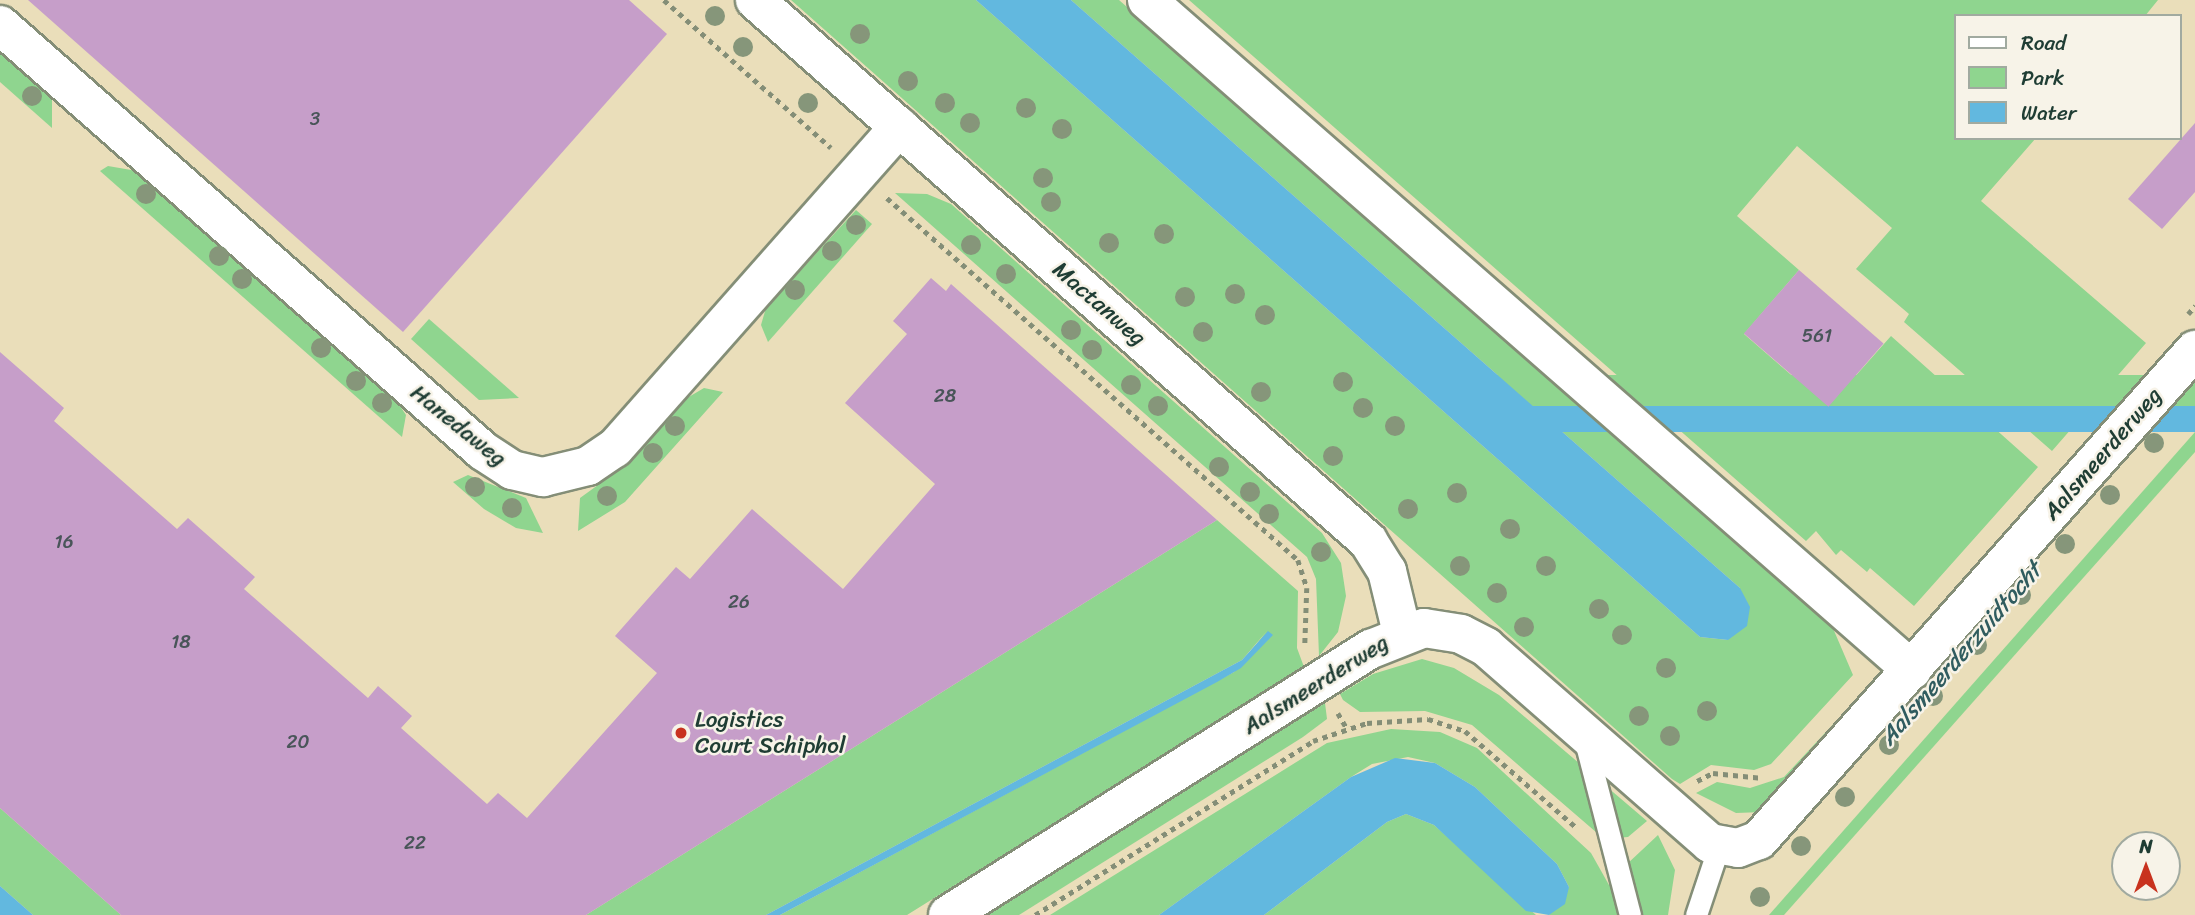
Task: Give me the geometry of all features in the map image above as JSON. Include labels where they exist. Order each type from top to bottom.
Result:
[{"type":"street","name":"Mactanweg","points":[[755,0],[1368,541],[1387,571],[1402,633]]},
{"type":"street","points":[[1147,0],[1912,670]]},
{"type":"street","name":"Hanedaweg","points":[[0,25],[482,451],[527,475],[573,472],[615,448],[899,127]]},
{"type":"street","name":"Aalsmeerderweg","points":[[948,915],[1402,633],[1430,628],[1472,639],[1670,809],[1718,846],[1747,845],[1776,826],[2195,350]]},
{"type":"lane","points":[[1583,732],[1630,915]]},
{"type":"lane","points":[[1696,915],[1718,846]]},
{"type":"path","points":[[664,0],[1295,558],[1307,588]]},
{"type":"path","name":"Aalsmeerderweg","points":[[1035,915],[1313,741],[1386,720],[1428,719],[1471,734],[1612,853]]},
{"type":"path","points":[[1670,809],[1706,776],[1772,775]]},
{"type":"green space","points":[[791,0],[976,0],[1700,637],[1728,640],[1740,588],[1071,0],[1119,0],[1832,626],[1853,675],[1771,764],[1754,770],[1711,765],[1680,784],[1672,779]]},
{"type":"green space","points":[[1189,0],[2158,0],[2147,14],[1954,14],[1954,140],[2034,140],[1981,201],[2146,343],[2052,451],[1904,322],[1909,314],[1856,269],[1892,228],[1797,146],[1737,216],[1799,270],[1744,334],[1828,407],[1891,336],[2038,467],[1914,606],[1870,568],[1867,572],[1841,550],[1836,555],[1816,531],[1806,541]]},
{"type":"green space","points":[[0,50],[52,97],[52,128],[0,82]]},
{"type":"green space","points":[[108,166],[137,171],[398,403],[406,415],[402,437],[100,171]]},
{"type":"green space","points":[[895,193],[927,194],[951,204],[1322,533],[1341,563],[1346,596],[1338,632],[1319,656],[1316,579],[1307,557]]},
{"type":"green space","points":[[856,210],[872,224],[768,342],[761,325],[766,308]]},
{"type":"green space","points":[[429,319],[519,398],[479,400],[411,339]]},
{"type":"green space","points":[[1474,375],[2195,375],[2195,406],[1474,406]]},
{"type":"green space","points":[[704,388],[723,392],[625,502],[578,531],[580,498],[627,464],[687,398]]},
{"type":"green space","points":[[2195,432],[2195,452],[1784,915],[1769,915]]},
{"type":"green space","points":[[468,475],[526,498],[543,533],[516,528],[484,509],[453,482]]},
{"type":"green space","points":[[1217,520],[1298,591],[1297,648],[1304,667],[907,915],[780,915],[1234,672],[1267,631],[1242,660],[766,915],[586,915]]},
{"type":"green space","points":[[1422,659],[1454,668],[1499,695],[1647,821],[1628,837],[1604,839],[1472,725],[1425,711],[1360,712],[1343,700],[1340,694],[1373,674]]},
{"type":"green space","points":[[1325,703],[1327,719],[1303,737],[1019,915],[988,915]]},
{"type":"green space","points":[[1850,706],[1839,729],[1763,812],[1736,813],[1696,793],[1717,782],[1750,788],[1784,777]]},
{"type":"green space","points":[[1391,729],[1440,732],[1477,748],[1591,853],[1609,885],[1627,879],[1626,865],[1658,835],[1675,870],[1668,915],[1549,915],[1569,887],[1557,864],[1475,787],[1435,763],[1408,757],[1372,764],[1351,777],[1159,915],[1050,915],[1327,743]]},
{"type":"green space","points":[[0,808],[121,915],[33,915],[0,886]]},
{"type":"green space","points":[[1406,814],[1434,825],[1536,915],[1264,915],[1387,822]]},
{"type":"water","points":[[976,0],[1071,0],[1740,588],[1750,607],[1747,626],[1728,640],[1700,637]]},
{"type":"water","points":[[1517,406],[2195,406],[2195,432],[1517,432]]},
{"type":"water","points":[[1268,631],[1273,635],[1241,668],[1217,682],[780,915],[766,915],[1242,660]]},
{"type":"water","points":[[1395,758],[1435,763],[1475,787],[1557,864],[1569,887],[1565,904],[1549,915],[1526,911],[1434,825],[1406,814],[1387,822],[1264,915],[1159,915],[1351,777]]},
{"type":"water","points":[[0,886],[33,915],[0,915]]},
{"type":"building","points":[[28,0],[629,0],[667,34],[403,332]]},
{"type":"building","points":[[2195,123],[2195,192],[2162,229],[2128,199]]},
{"type":"building","points":[[1799,270],[1884,343],[1828,407],[1744,333]]},
{"type":"building","points":[[931,278],[946,291],[951,284],[1217,520],[586,915],[121,915],[0,808],[0,352],[64,408],[54,421],[177,529],[188,518],[255,577],[244,589],[368,698],[378,686],[412,716],[401,728],[487,804],[498,793],[527,818],[657,673],[615,636],[676,567],[690,579],[752,509],[843,589],[935,484],[845,403],[907,334],[893,321]]},
{"type":"place","name":"Logistics Court Schiphol","points":[[681,733]]},
{"type":"water label","name":"Aalsmeerderzuidtocht","points":[[1961,654]]}]
